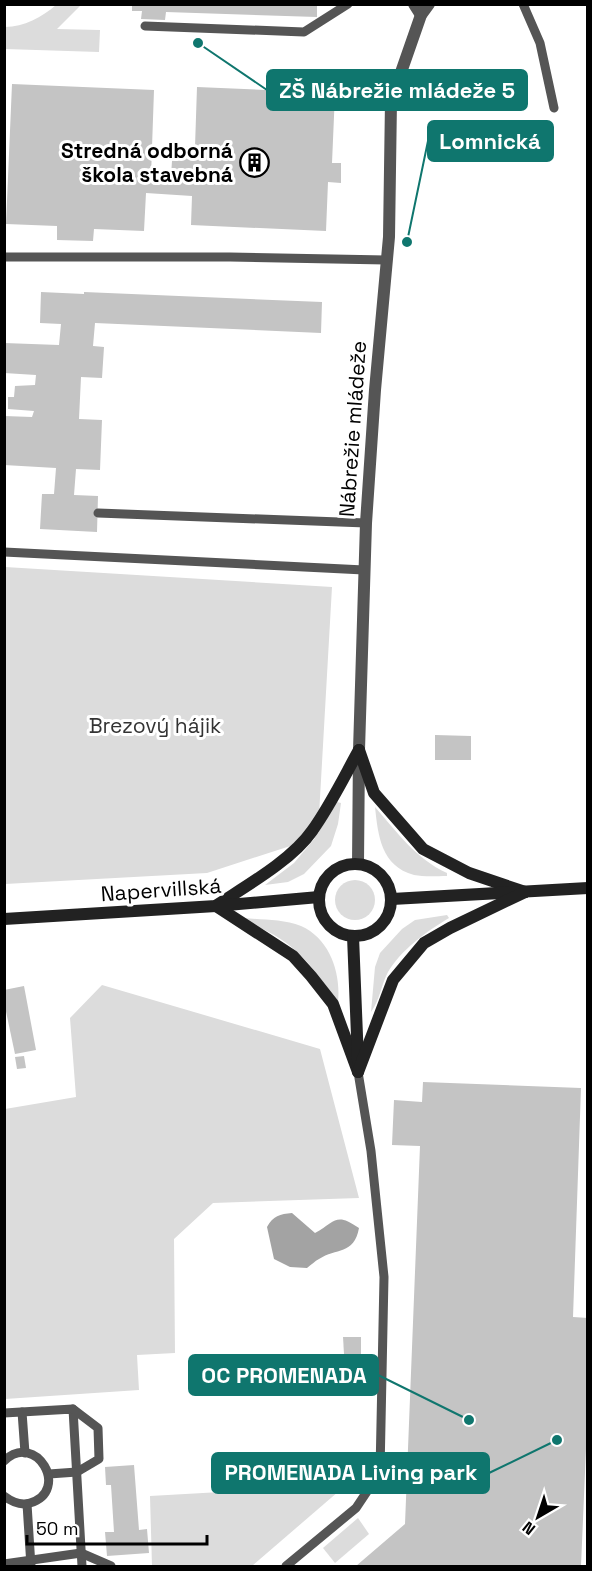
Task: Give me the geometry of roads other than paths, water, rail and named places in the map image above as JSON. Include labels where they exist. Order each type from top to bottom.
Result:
[{"type":"street","name":"Nábrežie mládeže","points":[[358,864],[366,523],[389,237],[391,101],[421,8]]},
{"type":"street","points":[[359,750],[374,793],[423,849],[469,873],[525,892]]},
{"type":"street","points":[[358,1072],[333,1004],[293,956],[216,906],[258,879],[312,833],[359,750]]},
{"type":"street","points":[[358,864],[368,866],[382,876],[387,882],[392,899],[384,922],[365,935],[353,936],[339,933],[328,924],[321,911],[319,897],[326,879],[332,872],[341,866],[358,864]]},
{"type":"street","points":[[392,899],[588,888]]},
{"type":"street","points":[[358,1072],[393,980],[424,943],[525,892]]},
{"type":"street","name":"Napervillská","points":[[4,919],[216,906],[319,897]]},
{"type":"street","points":[[353,936],[358,1072]]},
{"type":"lane","points":[[146,26],[304,32],[348,4]]},
{"type":"lane","points":[[523,4],[540,43],[554,108]]},
{"type":"lane","points":[[4,256],[386,260]]},
{"type":"lane","points":[[98,513],[366,523]]},
{"type":"lane","points":[[4,552],[364,570]]},
{"type":"lane","points":[[286,1566],[356,1509],[380,1472],[384,1277],[371,1151],[358,1072]]},
{"type":"lane","points":[[73,1409],[82,1566]]},
{"type":"lane","points":[[4,1413],[73,1409],[98,1428],[99,1459],[77,1472],[49,1474]]},
{"type":"lane","points":[[22,1412],[24,1453]]},
{"type":"lane","points":[[4,1461],[16,1454],[33,1455],[40,1459],[49,1474],[46,1490],[41,1497],[27,1504],[12,1501],[4,1496]]},
{"type":"lane","points":[[27,1504],[31,1563]]},
{"type":"lane","points":[[4,1563],[31,1563],[81,1553],[111,1566]]},
{"type":"place","name":"ZŠ Nábrežie mládeže 5","points":[[198,43]]},
{"type":"place","name":"Stredná odborná škola stavebná","points":[[254,163]]},
{"type":"place","name":"Lomnická","points":[[407,242]]},
{"type":"place","name":"OC PROMENADA","points":[[469,1420]]},
{"type":"place","name":"PROMENADA Living park","points":[[557,1440]]},
{"type":"park label","name":"Brezový hájik","points":[[155,726]]}]
